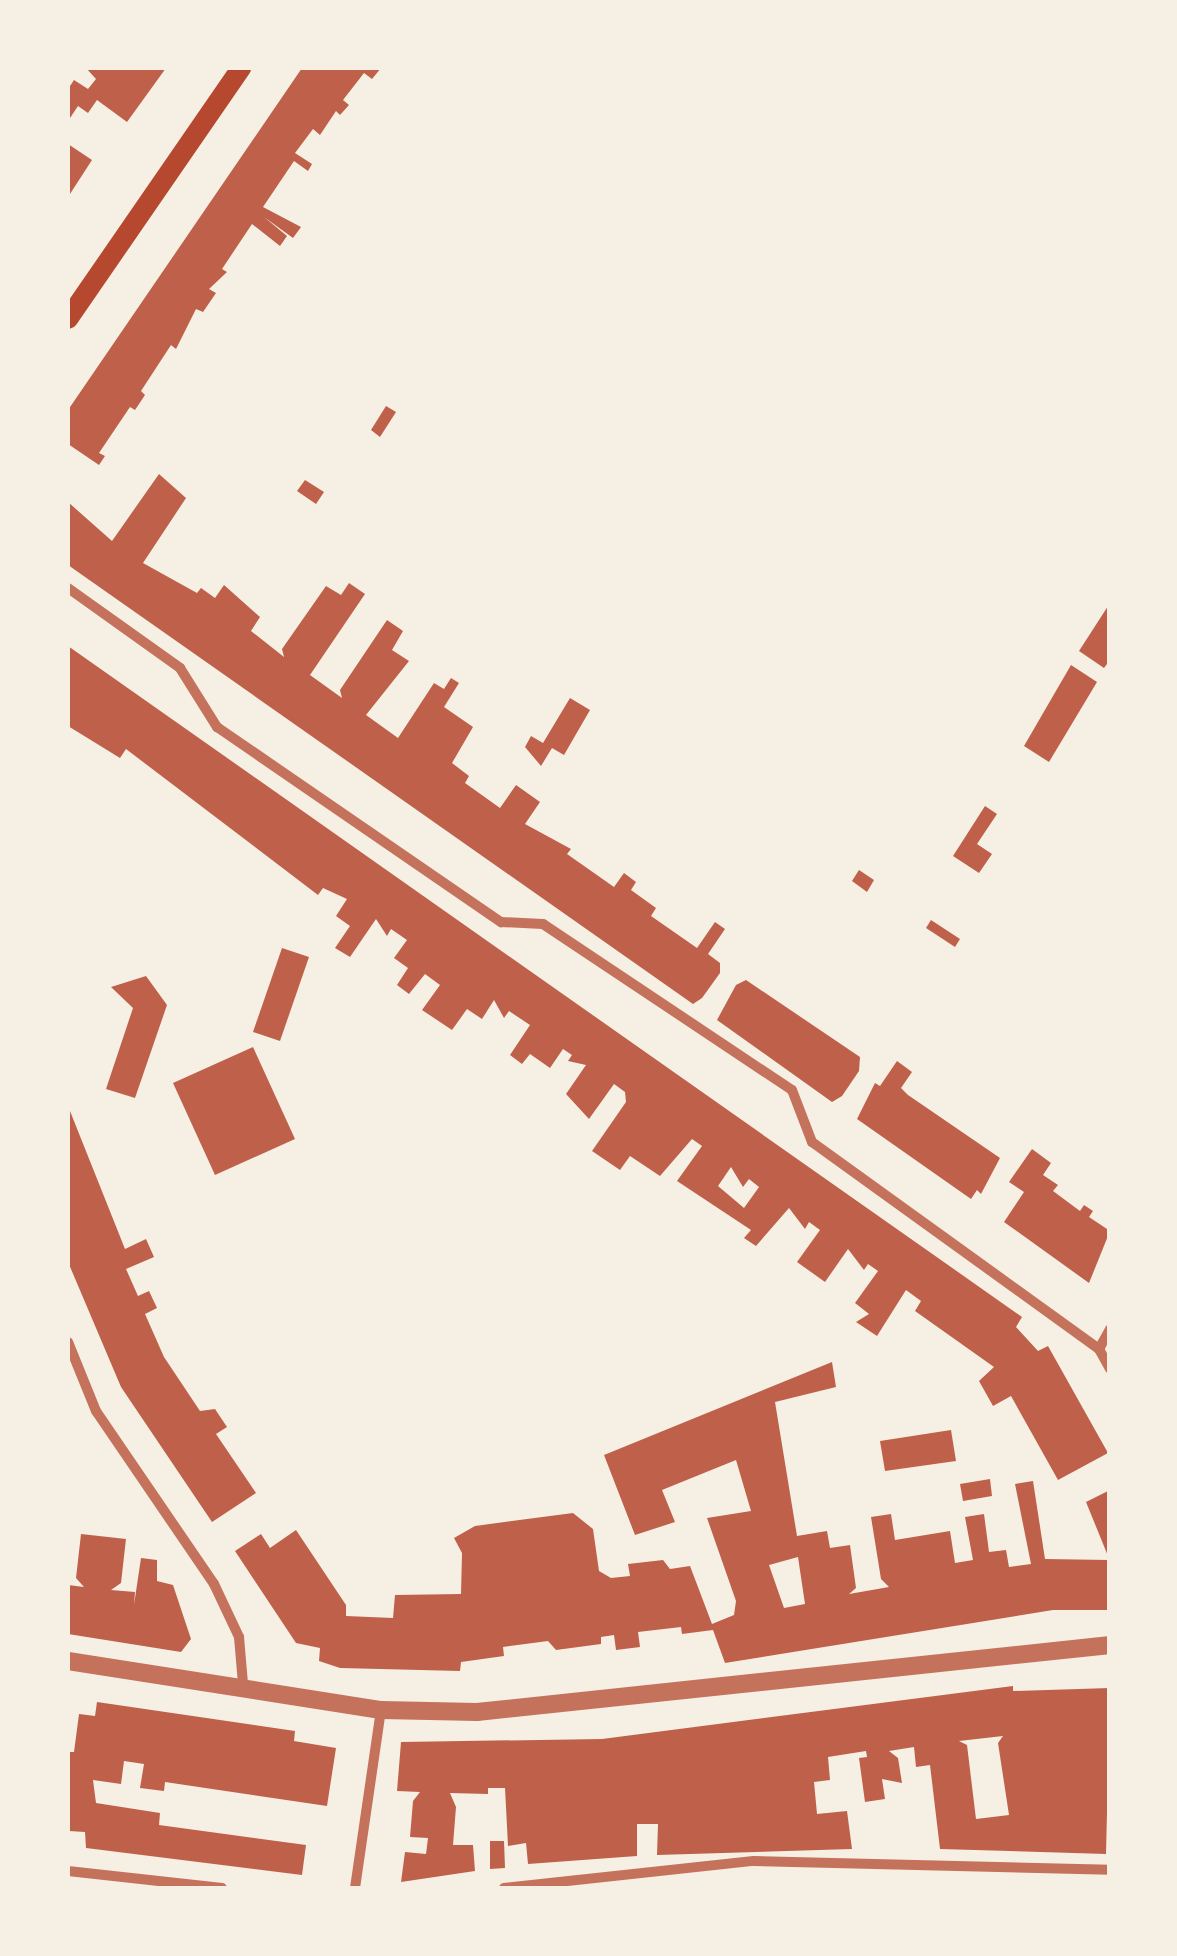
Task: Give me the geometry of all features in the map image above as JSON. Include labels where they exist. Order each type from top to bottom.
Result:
[{"type":"main road","points":[[68,319],[241,68]]},
{"type":"street","points":[[68,588],[180,668],[217,727],[500,922],[543,924],[792,1090],[812,1142],[1099,1349],[1110,1368]]},
{"type":"street","points":[[1099,1349],[1110,1329]]},
{"type":"street","points":[[68,1342],[96,1410],[214,1584],[239,1637],[244,1684]]},
{"type":"street","points":[[68,1661],[244,1684],[381,1710],[582,1704],[845,1669],[1110,1645]]},
{"type":"street","points":[[355,1888],[381,1710]]},
{"type":"street","points":[[504,1888],[754,1861],[1110,1870]]},
{"type":"street","points":[[68,1871],[222,1888]]},
{"type":"building","points":[[86,68],[166,68],[127,122],[97,100],[88,113],[78,106],[68,121],[68,89],[74,80],[88,89],[96,79]]},
{"type":"building","points":[[302,68],[381,68],[372,79],[364,73],[343,100],[349,105],[340,115],[336,111],[320,135],[313,129],[295,153],[312,164],[308,171],[294,161],[263,207],[301,227],[293,238],[264,217],[287,236],[280,246],[252,224],[222,269],[227,272],[209,289],[216,293],[203,312],[196,309],[176,349],[171,345],[141,391],[145,395],[135,410],[130,407],[99,453],[105,456],[99,465],[68,444],[68,410]]},
{"type":"building","points":[[68,144],[92,160],[68,197]]},
{"type":"building","points":[[386,406],[396,412],[380,437],[371,430]]},
{"type":"building","points":[[159,474],[186,498],[143,563],[197,593],[201,588],[215,598],[224,585],[260,617],[251,631],[284,657],[282,649],[326,586],[341,595],[349,583],[365,594],[310,675],[342,698],[340,690],[387,620],[403,631],[392,650],[409,661],[366,715],[398,738],[434,683],[444,689],[451,678],[459,683],[444,707],[473,727],[452,763],[469,776],[465,783],[500,808],[516,785],[540,802],[525,824],[571,849],[567,854],[614,887],[624,873],[636,882],[631,890],[656,908],[651,916],[697,948],[715,922],[725,929],[708,954],[720,963],[720,973],[702,998],[693,1004],[68,565],[68,502],[112,541]]},
{"type":"building","points":[[305,480],[324,492],[316,504],[297,491]]},
{"type":"building","points":[[1110,603],[1110,660],[1104,668],[1079,651]]},
{"type":"building","points":[[68,646],[1022,1317],[1016,1327],[1038,1351],[1048,1346],[1108,1453],[1058,1480],[1011,1396],[993,1406],[979,1381],[994,1367],[915,1311],[921,1301],[906,1290],[877,1336],[856,1322],[869,1314],[855,1303],[878,1271],[868,1264],[864,1270],[848,1249],[825,1282],[797,1262],[820,1230],[809,1222],[805,1229],[789,1208],[756,1246],[744,1238],[751,1230],[677,1181],[702,1146],[692,1139],[660,1176],[630,1156],[620,1170],[592,1151],[626,1102],[625,1092],[614,1084],[589,1119],[566,1094],[586,1065],[568,1061],[572,1055],[563,1049],[550,1068],[530,1054],[522,1064],[510,1055],[530,1025],[509,1011],[504,1018],[494,1000],[482,1019],[467,1009],[452,1030],[422,1010],[440,985],[425,974],[409,994],[397,985],[408,968],[394,958],[407,940],[391,929],[387,936],[376,919],[350,957],[335,948],[350,926],[336,916],[347,899],[323,888],[318,895],[126,749],[120,758],[68,726]],"holes":[[[731,1167],[743,1187],[749,1179],[759,1187],[744,1208],[718,1186]]]},
{"type":"building","points":[[1071,665],[1097,682],[1049,762],[1024,746]]},
{"type":"building","points":[[570,698],[590,710],[564,755],[552,748],[541,766],[525,747],[531,736],[543,743]]},
{"type":"building","points":[[985,806],[997,814],[977,844],[992,854],[979,873],[953,856]]},
{"type":"building","points":[[859,870],[874,880],[867,892],[852,881]]},
{"type":"building","points":[[931,920],[960,939],[955,947],[926,928]]},
{"type":"building","points":[[282,948],[309,957],[280,1041],[253,1032]]},
{"type":"building","points":[[146,976],[167,1005],[135,1098],[106,1089],[133,1008],[111,987]]},
{"type":"building","points":[[746,980],[860,1057],[859,1071],[842,1096],[832,1102],[717,1020],[736,985]]},
{"type":"building","points":[[253,1047],[295,1139],[215,1175],[173,1083]]},
{"type":"building","points":[[897,1061],[912,1072],[901,1088],[908,1095],[1000,1158],[981,1194],[977,1190],[971,1199],[857,1119],[875,1083],[880,1086]]},
{"type":"building","points":[[68,1106],[125,1249],[146,1239],[154,1257],[126,1269],[138,1296],[149,1291],[157,1308],[145,1314],[164,1357],[200,1411],[215,1409],[227,1427],[216,1434],[256,1493],[212,1522],[121,1387],[68,1262]]},
{"type":"building","points":[[1032,1149],[1051,1163],[1043,1175],[1058,1185],[1053,1191],[1080,1211],[1084,1205],[1093,1211],[1089,1217],[1110,1231],[1089,1283],[1004,1222],[1024,1192],[1009,1182]]},
{"type":"building","points":[[832,1362],[836,1387],[775,1402],[797,1536],[827,1531],[830,1548],[850,1545],[856,1588],[849,1594],[889,1587],[881,1579],[871,1517],[891,1514],[895,1540],[950,1531],[955,1563],[973,1560],[965,1517],[984,1514],[989,1552],[1006,1550],[1009,1567],[1031,1564],[1015,1484],[1033,1481],[1045,1559],[1110,1560],[1110,1610],[1053,1610],[725,1663],[713,1630],[682,1634],[681,1627],[638,1632],[640,1647],[616,1650],[614,1635],[601,1637],[601,1644],[556,1650],[548,1641],[503,1647],[504,1656],[461,1662],[460,1671],[340,1668],[319,1661],[320,1648],[296,1643],[235,1551],[261,1534],[270,1548],[296,1530],[346,1605],[346,1616],[393,1618],[395,1595],[461,1594],[462,1553],[454,1538],[475,1526],[573,1513],[593,1529],[599,1571],[611,1578],[630,1576],[628,1564],[663,1560],[670,1569],[690,1566],[712,1624],[734,1615],[736,1601],[707,1518],[751,1511],[736,1460],[662,1490],[675,1522],[635,1535],[604,1455]],"holes":[[[798,1557],[805,1604],[784,1608],[769,1565]]]},
{"type":"building","points":[[951,1430],[956,1461],[885,1471],[880,1441]]},
{"type":"building","points":[[990,1479],[992,1496],[963,1501],[960,1484]]},
{"type":"building","points":[[1110,1490],[1110,1556],[1108,1556],[1086,1502]]},
{"type":"building","points":[[81,1534],[126,1539],[121,1583],[111,1590],[135,1592],[134,1605],[141,1558],[157,1560],[157,1581],[173,1585],[191,1639],[181,1652],[68,1634],[68,1585],[84,1587],[76,1578]]},
{"type":"building","points":[[1013,1686],[1013,1691],[1110,1688],[1106,1854],[940,1849],[930,1765],[916,1767],[914,1747],[889,1751],[898,1758],[902,1783],[882,1779],[885,1799],[865,1802],[859,1758],[867,1757],[866,1751],[828,1757],[830,1780],[814,1782],[817,1814],[847,1811],[852,1849],[657,1855],[658,1824],[637,1824],[637,1856],[528,1864],[526,1843],[508,1846],[505,1788],[488,1788],[488,1794],[450,1793],[456,1807],[453,1845],[473,1845],[475,1871],[401,1882],[405,1852],[426,1854],[428,1838],[410,1837],[413,1801],[420,1792],[397,1791],[401,1742],[602,1739]],"holes":[[[1003,1736],[998,1743],[1009,1815],[976,1819],[967,1745],[959,1741]]]},
{"type":"building","points":[[97,1702],[295,1731],[294,1741],[336,1748],[327,1806],[165,1782],[164,1791],[140,1788],[144,1764],[124,1761],[121,1784],[93,1780],[96,1803],[160,1813],[159,1825],[306,1845],[302,1875],[86,1848],[85,1832],[69,1831],[68,1752],[74,1752],[79,1714],[95,1716]]},
{"type":"building","points":[[490,1841],[504,1841],[505,1868],[490,1869]]}]
